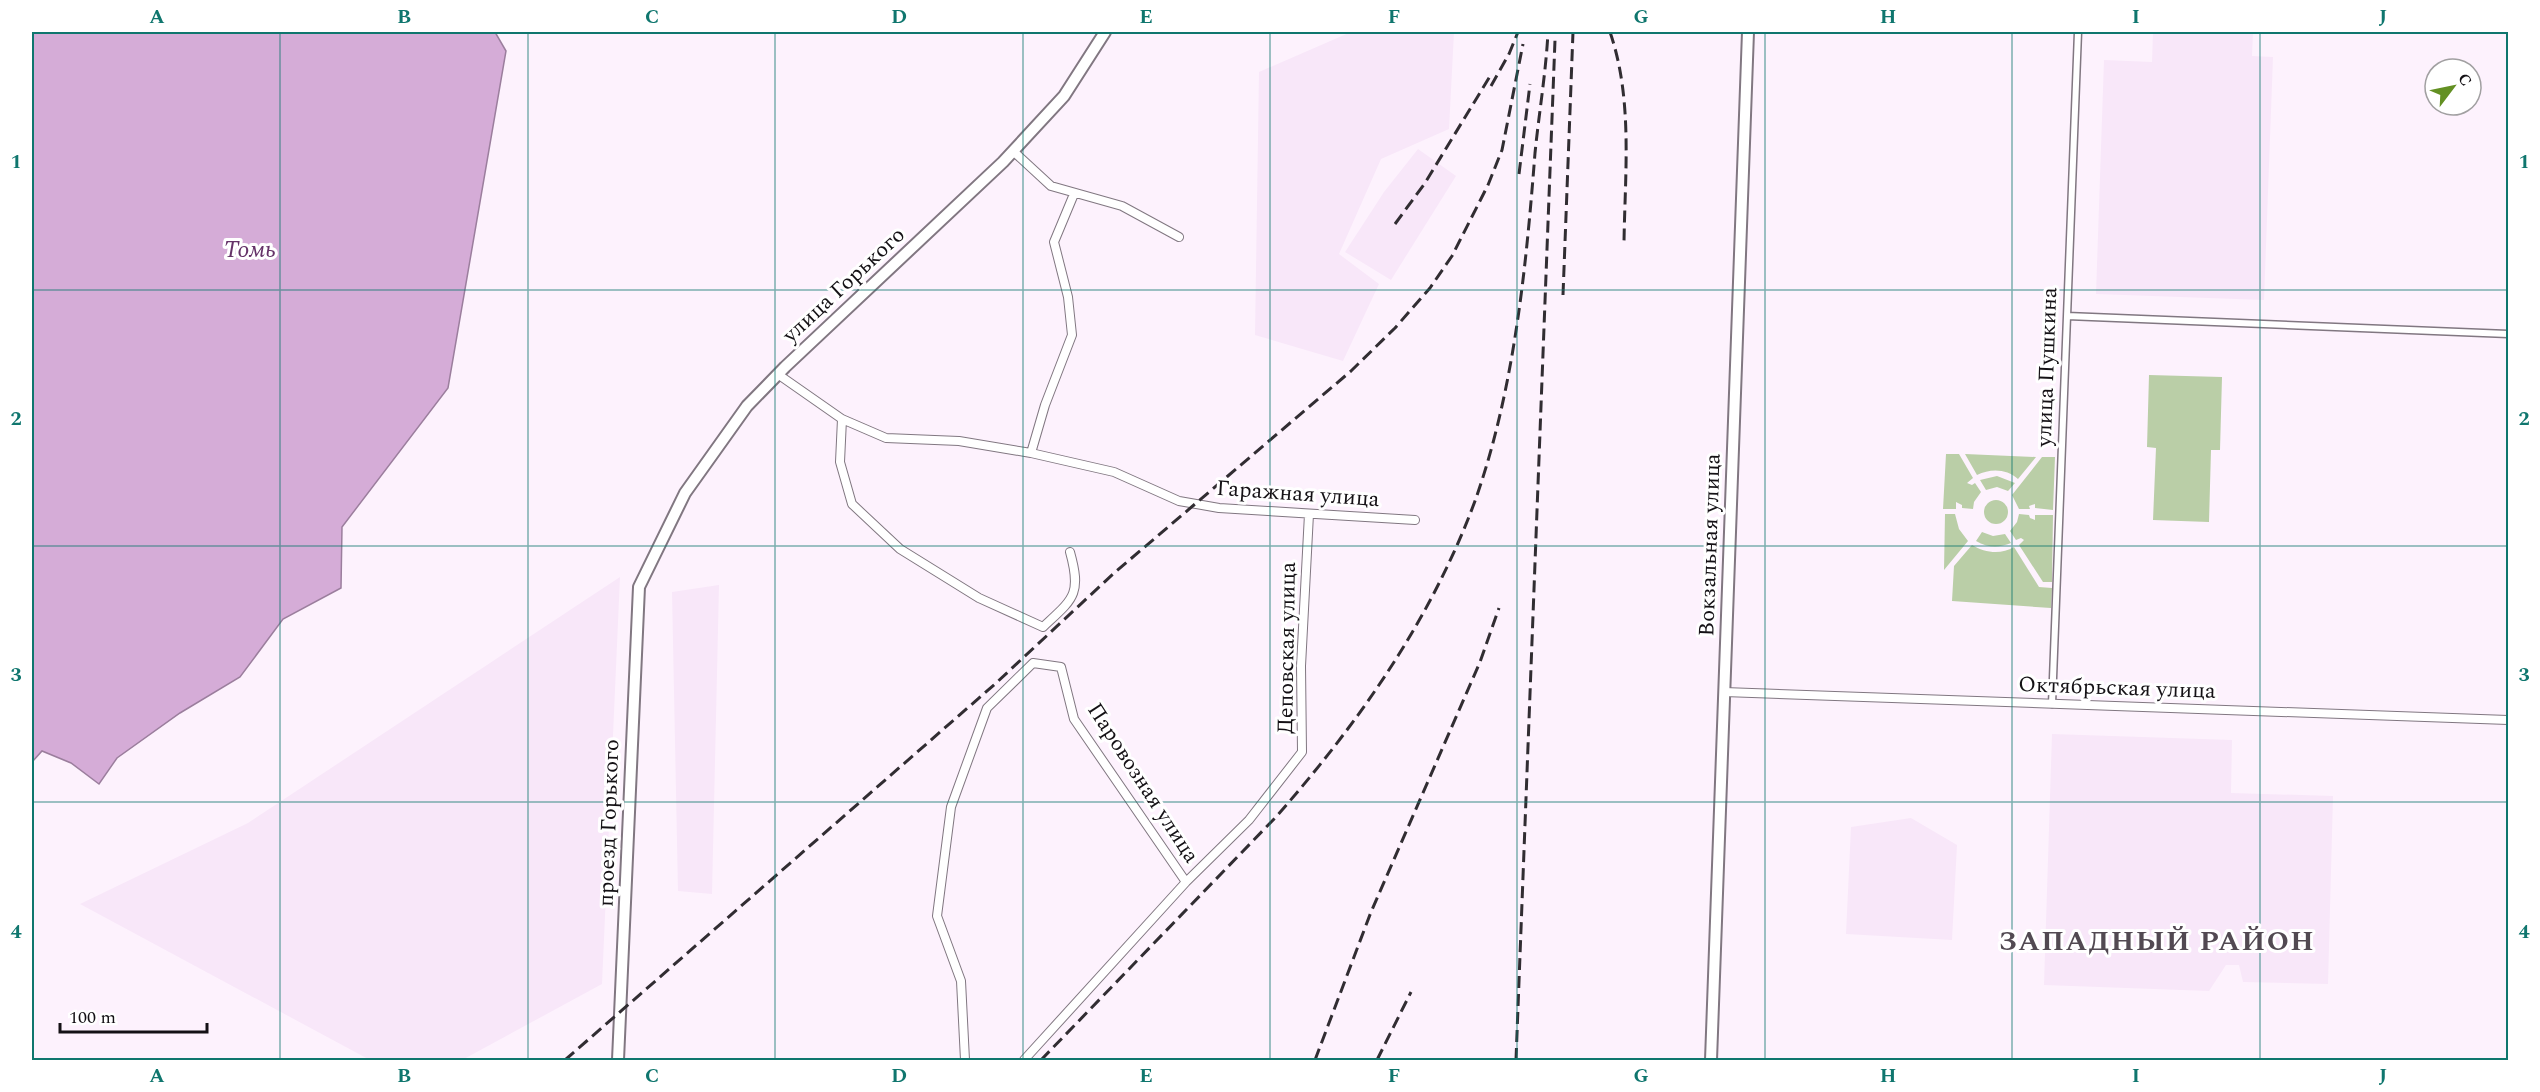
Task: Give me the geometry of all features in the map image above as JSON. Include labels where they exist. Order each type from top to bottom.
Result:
[{"type":"main road","name":"улица Горького","points":[[639,587],[685,493],[747,406],[1013,151],[1064,96],[1105,32]]},
{"type":"main road","name":"Вокзальная улица","points":[[1711,1060],[1748,32]]},
{"type":"main road","name":"проезд Горького","points":[[618,1060],[639,587]]},
{"type":"street","name":"улица Пушкина","points":[[2052,704],[2078,32]]},
{"type":"street","points":[[1013,151],[1051,186],[1122,206],[1179,237]]},
{"type":"street","points":[[778,375],[842,419],[886,438],[959,441],[1031,453],[1045,405],[1072,335],[1068,297],[1054,243],[1074,194]]},
{"type":"street","points":[[2067,316],[2508,334]]},
{"type":"street","points":[[842,419],[840,462],[852,504],[900,549],[979,598],[1044,627],[1072,600],[1076,575],[1070,552]]},
{"type":"street","name":"Гаражная улица","points":[[1031,453],[1114,472],[1179,501],[1219,508],[1415,520]]},
{"type":"street","name":"Деповская улица","points":[[1186,882],[1249,820],[1302,752],[1301,666],[1309,514]]},
{"type":"street","name":"Паровозная улица","points":[[965,1060],[961,981],[937,916],[951,807],[987,708],[1033,663],[1061,667],[1074,719],[1186,882],[1024,1060]]},
{"type":"street","name":"Октябрьская улица","points":[[1724,692],[2508,720]]},
{"type":"shaded area","points":[[1351,32],[1454,32],[1449,129],[1381,159],[1339,254],[1379,284],[1343,361],[1255,335],[1259,72]]},
{"type":"shaded area","points":[[2153,32],[2253,32],[2252,56],[2273,57],[2264,300],[2096,294],[2104,60],[2152,62]]},
{"type":"shaded area","points":[[1418,149],[1456,176],[1391,280],[1345,252],[1384,192]]},
{"type":"shaded area","points":[[620,577],[602,984],[462,1060],[370,1060],[80,904],[248,823]]},
{"type":"shaded area","points":[[719,585],[712,894],[678,891],[672,592]]},
{"type":"shaded area","points":[[2052,734],[2232,740],[2231,793],[2333,796],[2328,984],[2243,982],[2239,965],[2226,965],[2209,991],[2044,985]]},
{"type":"shaded area","points":[[1911,818],[1957,845],[1952,940],[1846,934],[1851,827]]},
{"type":"green space","points":[[2149,375],[2222,377],[2220,450],[2211,450],[2209,522],[2153,520],[2156,448],[2147,447]]},
{"type":"green space","points":[[1946,454],[1959,454],[1973,478],[1967,483],[1972,485],[1975,483],[1981,492],[1974,502],[1973,509],[1962,508],[1962,505],[1956,502],[1956,509],[1943,509]]},
{"type":"green space","points":[[1965,454],[2036,457],[2018,479],[2009,473],[1999,471],[1988,471],[1977,475]]},
{"type":"green space","points":[[2042,457],[2055,457],[2053,510],[2035,508],[2035,504],[2029,506],[2030,509],[2019,509],[2012,495]]},
{"type":"green space","points":[[1997,476],[2015,483],[2008,491],[1997,487],[1986,490],[1980,480]]},
{"type":"green space","points":[[1996,500],[2004,504],[2008,512],[2004,520],[1996,524],[1988,520],[1984,512],[1988,504]]},
{"type":"green space","points":[[1945,514],[1955,514],[1959,529],[1968,541],[1944,570]]},
{"type":"green space","points":[[2019,514],[2029,515],[2035,520],[2035,515],[2053,515],[2052,582],[2043,582],[2019,545],[2024,540],[2021,538],[2016,540],[2010,531],[2017,522]]},
{"type":"green space","points":[[1982,532],[1993,536],[2005,534],[2011,543],[2002,546],[1985,545],[1976,541]]},
{"type":"green space","points":[[1972,545],[1993,552],[2014,547],[2039,587],[2052,588],[2051,608],[1952,601],[1954,566]]},
{"type":"water","name":"Томь","points":[[32,32],[495,32],[506,51],[448,388],[342,527],[341,588],[283,619],[240,677],[180,713],[117,758],[99,784],[71,763],[42,751],[32,762]]},
{"type":"railway","points":[[1491,86],[1518,32]]},
{"type":"railway","points":[[1041,1060],[1275,818],[1306,782],[1390,669],[1437,588],[1475,501],[1500,417],[1509,373],[1522,285],[1548,32]]},
{"type":"railway","points":[[1563,295],[1573,32]]},
{"type":"railway","points":[[1610,32],[1617,57],[1625,109],[1624,242]]},
{"type":"railway","points":[[1516,1060],[1555,40]]},
{"type":"railway","points":[[565,1060],[995,684],[1113,574],[1351,371],[1395,328],[1430,288],[1452,256],[1488,185],[1502,150],[1523,44]]},
{"type":"railway","points":[[1395,224],[1425,183],[1492,73]]},
{"type":"railway","points":[[1519,174],[1530,84]]},
{"type":"railway","points":[[1315,1060],[1371,912],[1480,662],[1499,608]]},
{"type":"railway","points":[[1377,1060],[1411,992]]},
{"type":"district","name":"ЗАПАДНЫЙ РАЙОН","points":[[2157,941]]}]
